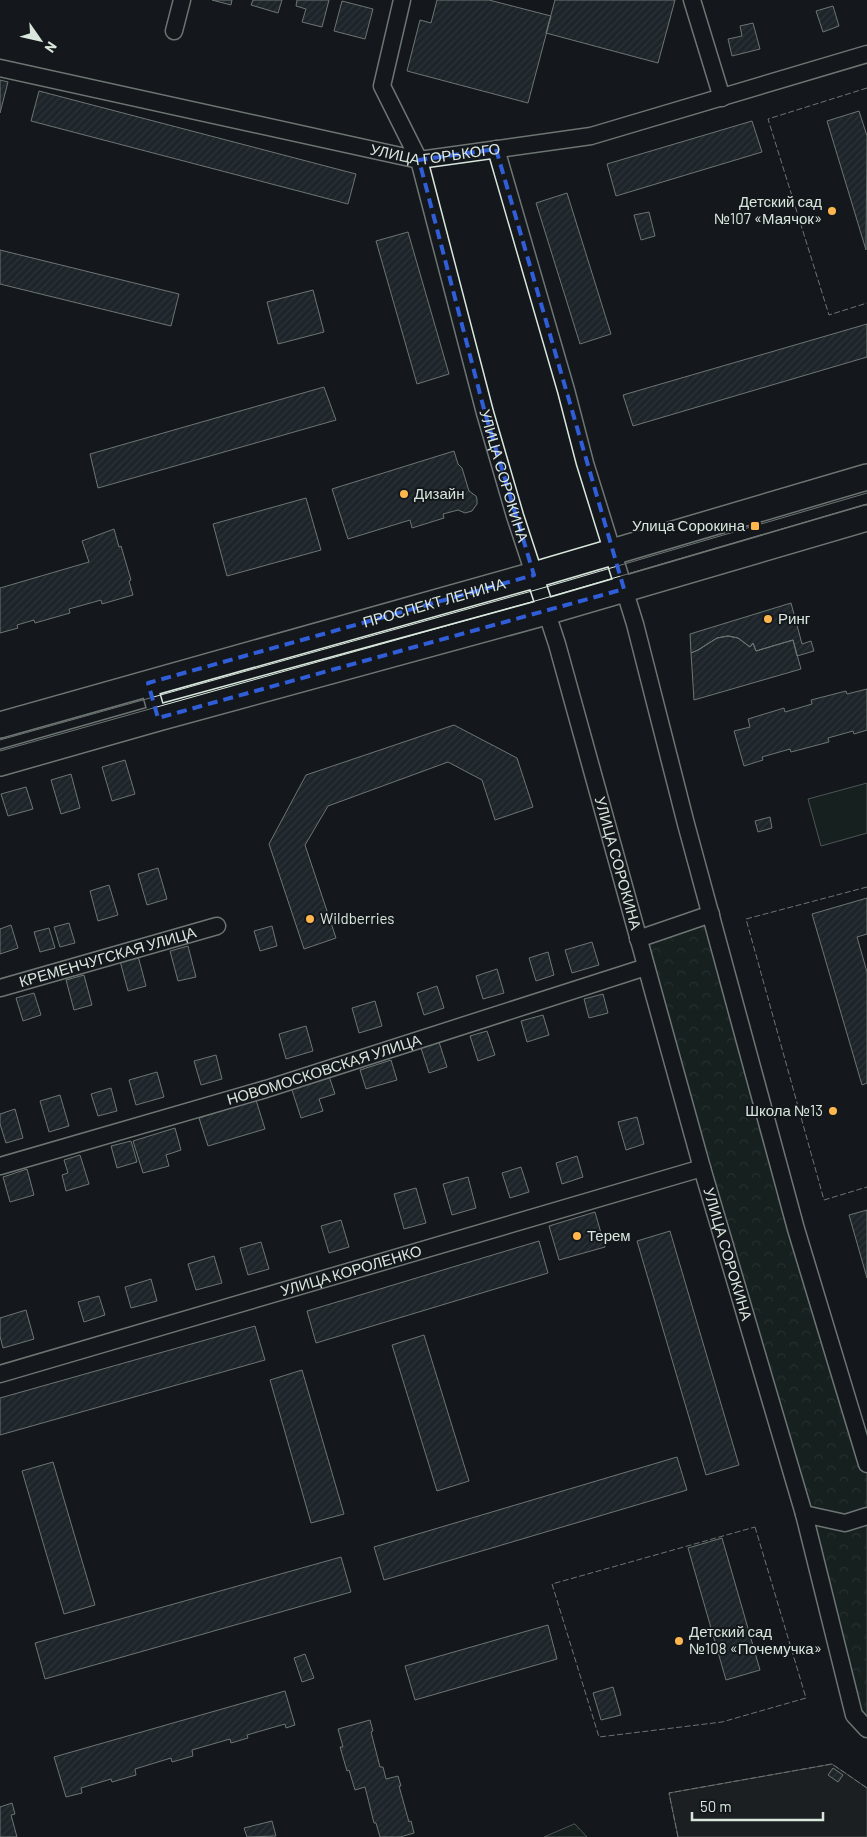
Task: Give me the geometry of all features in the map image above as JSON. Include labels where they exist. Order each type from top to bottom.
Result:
[{"type":"main road","name":"ПРОСПЕКТ ЛЕНИНА","points":[[0,725],[534,575],[867,477]]},
{"type":"main road","points":[[0,763],[546,612],[867,518]]},
{"type":"street","points":[[174,31],[182,0]]},
{"type":"street","name":"УЛИЦА СОРОКИНА","points":[[402,0],[382,86],[419,160],[486,413],[556,644],[702,1168],[804,1514],[854,1715],[867,1729]]},
{"type":"street","points":[[692,0],[722,98]]},
{"type":"street","name":"УЛИЦА ГОРЬКОГО","points":[[0,68],[419,160],[591,136],[867,54]]},
{"type":"street","points":[[496,149],[566,390],[585,463],[635,624],[796,1229],[867,1464]]},
{"type":"street","points":[[148,683],[158,718]]},
{"type":"street","points":[[638,939],[711,914]]},
{"type":"street","name":"КРЕМЕНЧУГСКАЯ УЛИЦА","points":[[0,988],[217,926]]},
{"type":"street","name":"НОВОМОСКОВСКАЯ УЛИЦА","points":[[0,1166],[266,1089],[646,966]]},
{"type":"street","name":"УЛИЦА КОРОЛЕНКО","points":[[0,1374],[702,1168]]},
{"type":"street","points":[[804,1514],[845,1523],[867,1516]]},
{"type":"highlighted area","points":[[496,149],[624,589],[158,718],[148,683],[534,575],[485,413],[419,160]]},
{"type":"green space","points":[[867,783],[867,833],[821,846],[808,799]]},
{"type":"green space","points":[[711,914],[867,1464],[867,1729],[854,1715],[638,939]]},
{"type":"green space","points":[[574,1824],[587,1837],[544,1837]]},
{"type":"shaded area","points":[[832,1764],[867,1788],[867,1837],[678,1837],[669,1793]]},
{"type":"building","points":[[212,0],[232,0],[231,5]]},
{"type":"building","points":[[253,0],[282,0],[278,13],[251,5]]},
{"type":"building","points":[[297,0],[329,0],[322,27],[302,22],[306,9],[296,6]]},
{"type":"building","points":[[437,0],[489,0],[551,16],[528,103],[407,71],[420,20],[431,23]]},
{"type":"building","points":[[555,0],[675,0],[658,63],[546,33]]},
{"type":"building","points":[[342,1],[373,9],[365,39],[334,31]]},
{"type":"building","points":[[833,6],[839,26],[823,32],[816,11]]},
{"type":"building","points":[[753,23],[760,49],[732,56],[728,39],[742,36],[740,26]]},
{"type":"building","points":[[0,80],[8,82],[0,113]]},
{"type":"building","points":[[39,91],[356,174],[348,204],[31,121]]},
{"type":"building","points":[[859,111],[867,136],[866,250],[827,121]]},
{"type":"building","points":[[752,121],[762,152],[616,196],[607,164]]},
{"type":"building","points":[[567,193],[611,334],[580,344],[536,203]]},
{"type":"building","points":[[649,212],[655,236],[641,240],[634,215]]},
{"type":"building","points":[[408,232],[449,374],[417,384],[376,241]]},
{"type":"building","points":[[0,250],[179,294],[171,326],[0,284]]},
{"type":"building","points":[[313,290],[324,332],[278,344],[267,302]]},
{"type":"building","points":[[867,324],[867,357],[633,426],[623,395]]},
{"type":"building","points":[[324,387],[336,420],[98,488],[90,454]]},
{"type":"building","name":"Дизайн","points":[[454,451],[458,464],[462,468],[469,491],[477,499],[477,504],[472,511],[465,513],[458,510],[443,514],[444,518],[412,528],[410,520],[348,539],[332,489]]},
{"type":"building","points":[[306,498],[321,550],[227,576],[213,524]]},
{"type":"building","points":[[114,529],[131,580],[129,581],[133,595],[102,604],[101,600],[69,609],[70,613],[35,623],[34,620],[17,625],[18,628],[0,633],[0,588],[89,562],[82,541]]},
{"type":"building","name":"Ринг","points":[[791,603],[802,644],[811,641],[814,651],[797,656],[793,640],[756,651],[753,643],[750,647],[738,638],[728,636],[717,638],[691,653],[690,634]]},
{"type":"building","points":[[728,636],[738,638],[750,647],[753,643],[756,651],[793,640],[801,669],[694,700],[691,653],[717,638]]},
{"type":"building","points":[[867,689],[867,730],[854,734],[853,731],[828,738],[829,742],[791,752],[790,749],[762,757],[763,760],[744,766],[734,731],[750,727],[748,719],[784,708],[785,712],[812,704],[811,700],[846,691],[847,694]]},
{"type":"building","points":[[454,725],[517,758],[533,807],[495,820],[482,780],[448,762],[328,806],[305,845],[336,938],[304,949],[269,844],[306,775]]},
{"type":"building","points":[[125,760],[135,794],[112,801],[102,767]]},
{"type":"building","points":[[71,774],[80,808],[61,814],[51,780]]},
{"type":"building","points":[[26,787],[33,809],[8,816],[1,794]]},
{"type":"building","points":[[770,817],[772,828],[758,832],[755,821]]},
{"type":"building","points":[[158,868],[167,899],[147,905],[138,874]]},
{"type":"building","points":[[109,885],[118,915],[98,921],[90,891]]},
{"type":"building","points":[[867,898],[867,934],[857,937],[867,972],[867,1083],[862,1085],[812,914]]},
{"type":"building","points":[[69,923],[75,943],[60,947],[54,927]]},
{"type":"building","points":[[11,925],[18,948],[0,954],[0,929]]},
{"type":"building","points":[[272,926],[277,946],[260,951],[254,931]]},
{"type":"building","points":[[49,928],[55,948],[40,952],[34,932]]},
{"type":"building","points":[[592,942],[599,965],[572,973],[565,950]]},
{"type":"building","points":[[188,946],[196,977],[178,981],[170,951]]},
{"type":"building","points":[[548,952],[554,975],[536,981],[529,958]]},
{"type":"building","points":[[138,956],[146,986],[128,991],[120,961]]},
{"type":"building","points":[[497,969],[504,993],[483,999],[476,976]]},
{"type":"building","points":[[84,975],[92,1005],[74,1010],[66,980]]},
{"type":"building","points":[[437,986],[444,1008],[424,1015],[417,993]]},
{"type":"building","points":[[34,993],[41,1015],[23,1021],[16,998]]},
{"type":"building","points":[[603,994],[608,1013],[589,1018],[584,999]]},
{"type":"building","points":[[375,1001],[382,1026],[359,1033],[352,1008]]},
{"type":"building","points":[[543,1015],[549,1035],[527,1042],[521,1021]]},
{"type":"building","points":[[306,1026],[313,1051],[286,1059],[279,1034]]},
{"type":"building","points":[[487,1031],[495,1055],[478,1061],[470,1036]]},
{"type":"building","points":[[439,1042],[447,1067],[429,1073],[421,1048]]},
{"type":"building","points":[[216,1055],[222,1079],[201,1085],[194,1061]]},
{"type":"building","points":[[391,1060],[397,1080],[366,1089],[360,1070]]},
{"type":"building","points":[[157,1072],[164,1097],[136,1105],[129,1080]]},
{"type":"building","points":[[329,1076],[335,1094],[319,1099],[323,1111],[301,1118],[291,1087]]},
{"type":"building","points":[[111,1088],[117,1111],[98,1116],[91,1094]]},
{"type":"building","points":[[60,1095],[69,1126],[49,1132],[40,1101]]},
{"type":"building","points":[[256,1100],[265,1129],[208,1146],[199,1118]]},
{"type":"building","points":[[15,1109],[23,1138],[6,1143],[0,1124],[0,1114]]},
{"type":"building","points":[[637,1117],[644,1144],[626,1150],[618,1122]]},
{"type":"building","points":[[175,1128],[181,1150],[166,1155],[169,1166],[143,1173],[133,1141]]},
{"type":"building","points":[[131,1141],[137,1162],[117,1168],[111,1146]]},
{"type":"building","points":[[80,1155],[89,1184],[66,1191],[62,1175],[68,1173],[64,1160]]},
{"type":"building","points":[[577,1156],[583,1177],[562,1184],[556,1163]]},
{"type":"building","points":[[521,1167],[529,1192],[510,1198],[502,1173]]},
{"type":"building","points":[[27,1169],[34,1195],[10,1202],[3,1177]]},
{"type":"building","points":[[468,1177],[476,1208],[452,1215],[443,1184]]},
{"type":"building","points":[[416,1188],[426,1223],[404,1229],[394,1194]]},
{"type":"building","points":[[867,1210],[867,1278],[849,1215]]},
{"type":"building","name":"Терем","points":[[595,1212],[605,1247],[559,1260],[549,1226]]},
{"type":"building","points":[[341,1220],[349,1247],[329,1253],[321,1226]]},
{"type":"building","points":[[670,1231],[739,1465],[706,1475],[637,1241]]},
{"type":"building","points":[[539,1241],[548,1273],[316,1343],[307,1311]]},
{"type":"building","points":[[261,1242],[269,1269],[248,1275],[240,1248]]},
{"type":"building","points":[[214,1256],[222,1283],[196,1290],[188,1264]]},
{"type":"building","points":[[151,1279],[157,1301],[131,1308],[125,1287]]},
{"type":"building","points":[[99,1296],[105,1315],[84,1322],[78,1302]]},
{"type":"building","points":[[26,1310],[34,1339],[3,1348],[0,1336],[0,1318]]},
{"type":"building","points":[[255,1326],[265,1360],[0,1435],[0,1398]]},
{"type":"building","points":[[424,1335],[469,1481],[437,1491],[392,1345]]},
{"type":"building","points":[[302,1370],[344,1514],[311,1523],[270,1380]]},
{"type":"building","points":[[677,1457],[687,1490],[384,1580],[374,1547]]},
{"type":"building","points":[[53,1462],[95,1605],[64,1614],[22,1471]]},
{"type":"building","points":[[722,1538],[760,1670],[726,1680],[688,1548]]},
{"type":"building","points":[[341,1557],[351,1592],[45,1679],[35,1643]]},
{"type":"building","points":[[548,1625],[557,1659],[415,1700],[405,1666]]},
{"type":"building","points":[[305,1654],[314,1678],[302,1682],[294,1658]]},
{"type":"building","points":[[613,1687],[621,1715],[601,1720],[593,1693]]},
{"type":"building","points":[[285,1691],[295,1725],[286,1728],[285,1724],[247,1735],[248,1738],[231,1743],[230,1739],[192,1750],[193,1756],[172,1762],[171,1758],[135,1769],[136,1775],[112,1782],[111,1779],[81,1788],[82,1793],[66,1797],[54,1757]]},
{"type":"building","points":[[370,1720],[373,1731],[371,1732],[380,1767],[383,1767],[386,1779],[398,1776],[409,1822],[411,1821],[414,1833],[400,1837],[380,1837],[376,1823],[374,1823],[365,1787],[355,1790],[349,1770],[347,1771],[340,1747],[343,1747],[338,1729]]},
{"type":"building","points":[[833,1768],[843,1775],[838,1782],[828,1775]]},
{"type":"building","points":[[12,1803],[15,1814],[11,1815],[17,1837],[0,1837],[0,1807]]},
{"type":"building","points":[[272,1821],[276,1836],[247,1837],[244,1828]]},
{"type":"tram line","points":[[0,740],[539,589],[867,493]]},
{"type":"tram line","points":[[0,751],[542,599],[867,504]]},
{"type":"fence","points":[[867,88],[768,119],[829,315],[867,303]]},
{"type":"fence","points":[[867,887],[746,919],[824,1200],[867,1187]]},
{"type":"fence","points":[[755,1527],[806,1698],[722,1722],[599,1737],[552,1584],[755,1527]]},
{"type":"fence","points":[[678,1837],[669,1793],[832,1764],[867,1788]]},
{"type":"place","name":"Детский сад №107 «Маячок»","points":[[832,211]]},
{"type":"place","name":"Дизайн","points":[[404,494]]},
{"type":"place","name":"Улица Сорокина","points":[[755,526]]},
{"type":"place","name":"Ринг","points":[[768,619]]},
{"type":"place","name":"Wildberries","points":[[310,919]]},
{"type":"place","name":"Школа №13","points":[[833,1111]]},
{"type":"place","name":"Терем","points":[[577,1236]]},
{"type":"place","name":"Детский сад №108 «Почемучка»","points":[[679,1641]]}]
